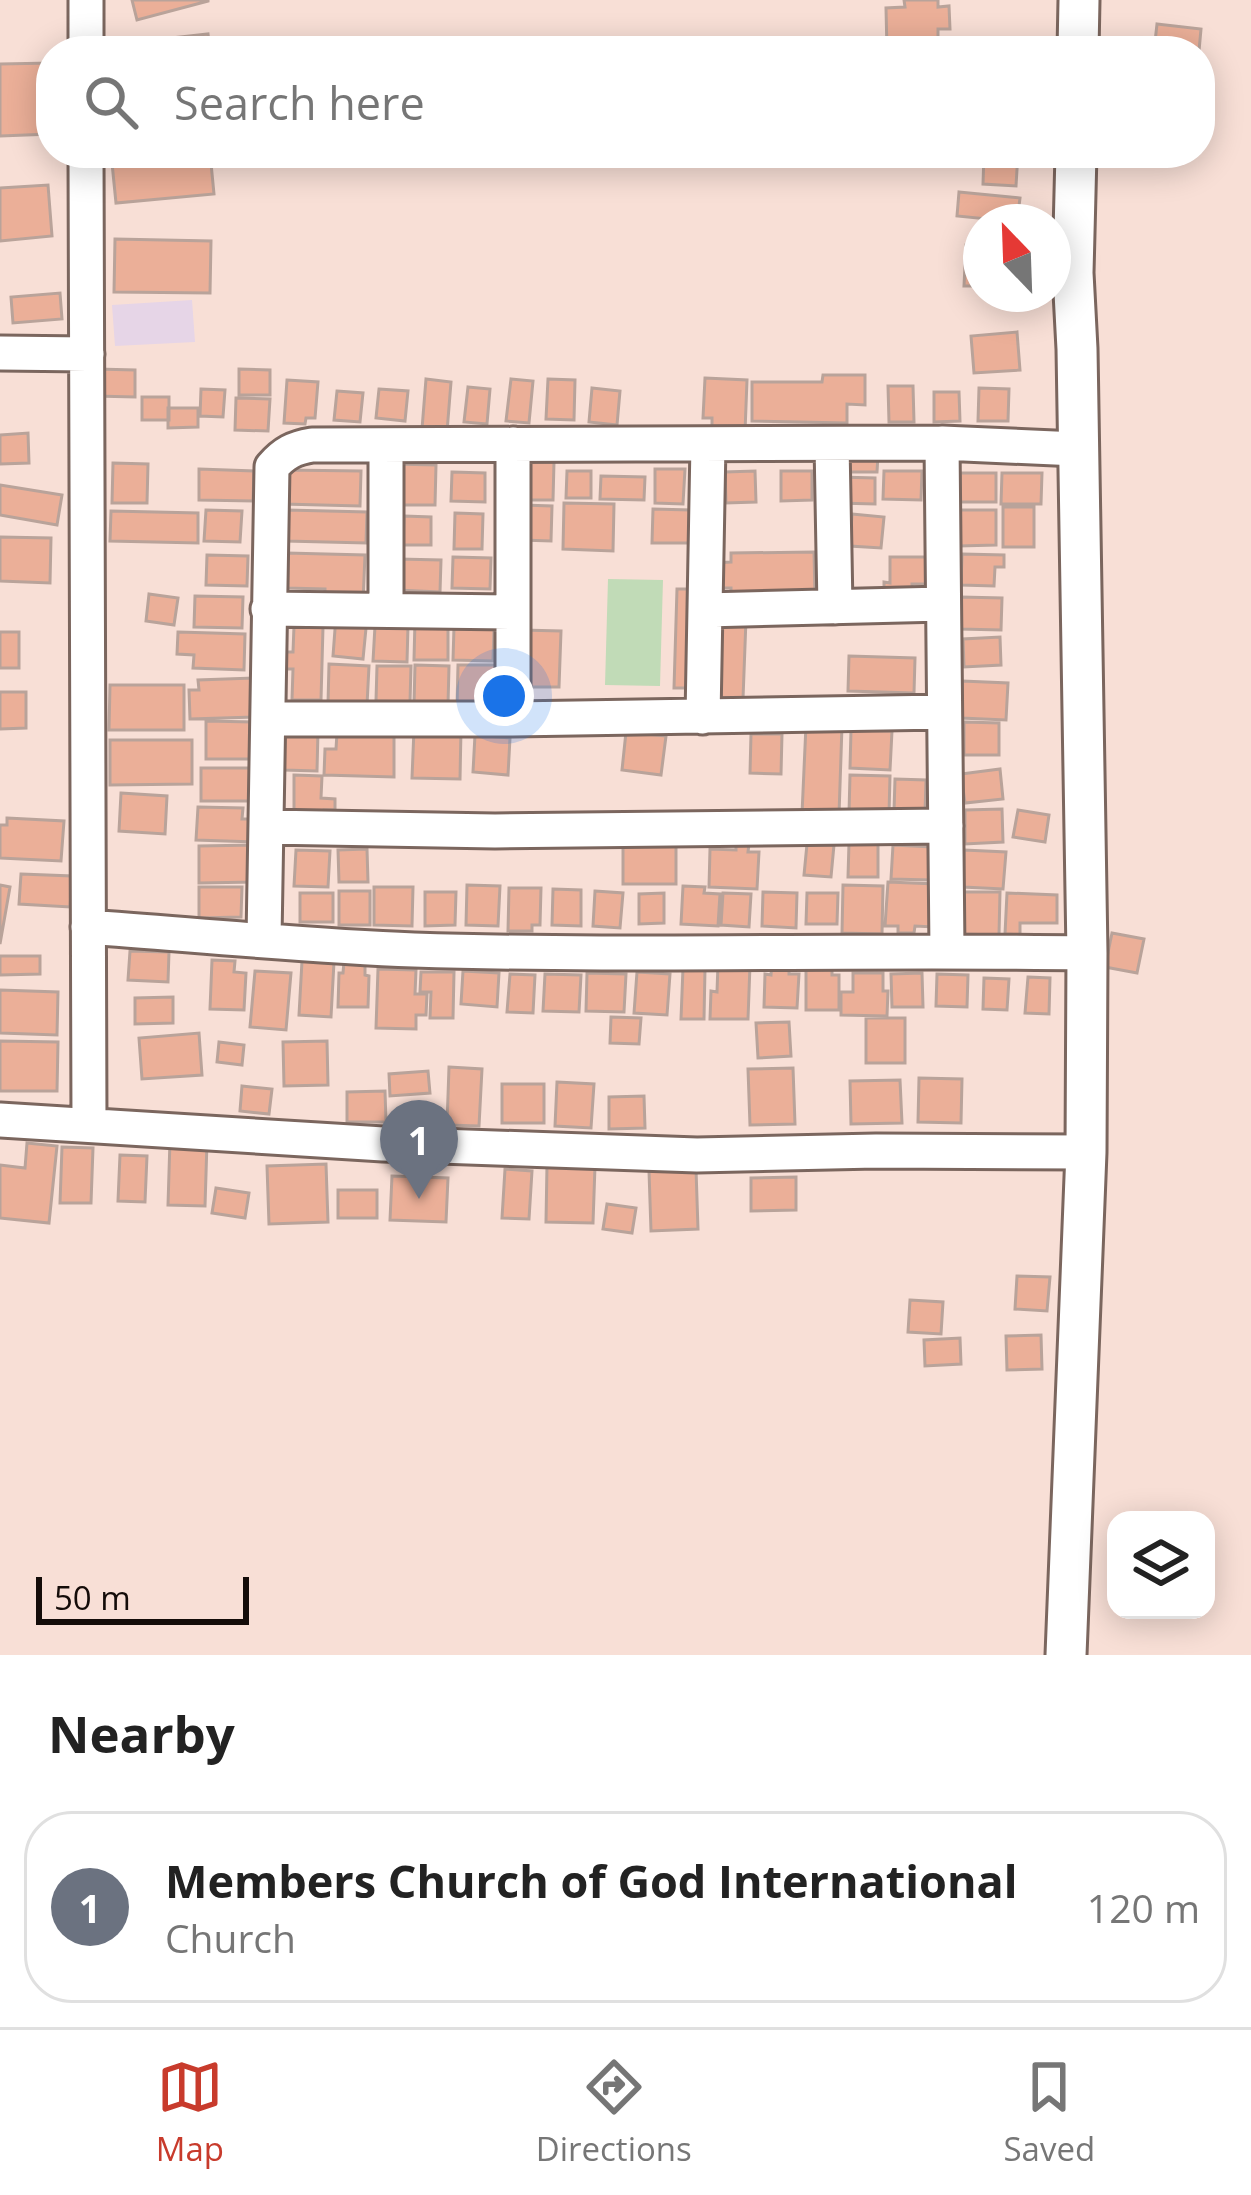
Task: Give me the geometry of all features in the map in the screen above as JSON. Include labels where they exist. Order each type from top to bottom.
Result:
[{"type":"street","points":[[86,0],[86,36]]},
{"type":"street","points":[[1078,36],[1079,0]]},
{"type":"street","points":[[86,168],[89,1124]]},
{"type":"street","points":[[1066,1655],[1086,1152],[1087,953],[1073,273],[1076,168]]},
{"type":"street","points":[[0,353],[86,354]]},
{"type":"street","points":[[264,939],[272,467],[282,455],[296,447],[386,445],[942,443],[1077,448]]},
{"type":"street","points":[[942,443],[947,951]]},
{"type":"street","points":[[513,444],[513,719]]},
{"type":"street","points":[[704,717],[708,444]]},
{"type":"street","points":[[832,444],[835,607]]},
{"type":"street","points":[[386,445],[386,610]]},
{"type":"street","points":[[705,610],[943,604]]},
{"type":"street","points":[[268,609],[513,612]]},
{"type":"street","points":[[268,718],[944,712]]},
{"type":"street","points":[[266,827],[495,831],[946,826]]},
{"type":"street","points":[[88,927],[410,950],[1087,953]]},
{"type":"street","points":[[0,1120],[383,1144],[674,1155],[1086,1152]]},
{"type":"shaded area","points":[[192,300],[195,342],[115,346],[112,305]]},
{"type":"green space","points":[[608,579],[663,580],[660,686],[605,685]]},
{"type":"building","points":[[132,0],[208,0],[208,1],[137,20]]},
{"type":"building","points":[[904,0],[938,0],[938,7],[949,6],[950,29],[938,29],[938,36],[887,36],[886,8],[905,7]]},
{"type":"building","points":[[1157,24],[1201,29],[1200,36],[1156,36]]},
{"type":"building","points":[[36,63],[36,135],[0,136],[0,64]]},
{"type":"building","points":[[112,168],[211,168],[214,194],[116,203]]},
{"type":"building","points":[[984,168],[1017,168],[1016,186],[983,184]]},
{"type":"building","points":[[48,185],[52,236],[0,241],[0,188]]},
{"type":"building","points":[[959,192],[1020,198],[1019,204],[963,204],[963,217],[957,216]]},
{"type":"building","points":[[115,239],[211,241],[210,293],[114,292]]},
{"type":"building","points":[[60,293],[62,319],[13,323],[11,297]]},
{"type":"building","points":[[1017,332],[1020,370],[974,373],[971,336]]},
{"type":"building","points":[[96,369],[135,370],[135,397],[95,396]]},
{"type":"building","points":[[239,369],[270,370],[270,395],[239,395]]},
{"type":"building","points":[[823,375],[865,375],[865,405],[847,404],[847,423],[752,421],[752,382],[822,382]]},
{"type":"building","points":[[705,378],[747,380],[745,432],[712,430],[712,418],[703,418]]},
{"type":"building","points":[[426,379],[451,382],[447,432],[422,429]]},
{"type":"building","points":[[511,379],[533,381],[529,423],[506,421]]},
{"type":"building","points":[[548,379],[575,380],[574,420],[546,419]]},
{"type":"building","points":[[287,380],[318,382],[315,418],[306,418],[305,424],[284,423]]},
{"type":"building","points":[[888,386],[913,386],[914,422],[889,422]]},
{"type":"building","points":[[468,387],[490,389],[487,424],[464,422]]},
{"type":"building","points":[[592,388],[620,391],[617,425],[589,422]]},
{"type":"building","points":[[979,388],[1009,389],[1008,421],[978,421]]},
{"type":"building","points":[[201,389],[225,390],[223,417],[200,416]]},
{"type":"building","points":[[379,389],[408,391],[405,421],[376,418]]},
{"type":"building","points":[[337,391],[363,393],[360,422],[334,420]]},
{"type":"building","points":[[934,392],[959,392],[960,421],[934,422]]},
{"type":"building","points":[[142,397],[169,397],[169,420],[142,420]]},
{"type":"building","points":[[236,398],[270,399],[268,431],[235,430]]},
{"type":"building","points":[[168,408],[198,408],[198,427],[168,428]]},
{"type":"building","points":[[28,433],[29,463],[0,464],[0,435]]},
{"type":"building","points":[[841,454],[878,455],[877,472],[840,472]]},
{"type":"building","points":[[519,461],[554,462],[553,500],[518,500]]},
{"type":"building","points":[[113,463],[148,464],[147,503],[112,503]]},
{"type":"building","points":[[394,464],[436,465],[435,505],[393,505]]},
{"type":"building","points":[[199,469],[254,471],[253,501],[199,500]]},
{"type":"building","points":[[655,469],[685,469],[683,504],[655,503]]},
{"type":"building","points":[[284,470],[361,471],[360,506],[283,504]]},
{"type":"building","points":[[567,471],[591,471],[591,498],[566,498]]},
{"type":"building","points":[[755,471],[756,502],[726,503],[725,472]]},
{"type":"building","points":[[781,471],[812,471],[812,500],[781,501]]},
{"type":"building","points":[[884,471],[922,471],[921,500],[883,499]]},
{"type":"building","points":[[452,472],[485,473],[485,502],[451,501]]},
{"type":"building","points":[[960,473],[996,473],[996,502],[960,502]]},
{"type":"building","points":[[1002,473],[1042,473],[1041,504],[1001,504]]},
{"type":"building","points":[[601,476],[645,477],[644,500],[600,499]]},
{"type":"building","points":[[838,477],[875,478],[875,504],[837,503]]},
{"type":"building","points":[[0,485],[62,495],[57,525],[0,515]]},
{"type":"building","points":[[564,503],[614,504],[613,551],[563,549]]},
{"type":"building","points":[[522,505],[552,506],[551,541],[521,540]]},
{"type":"building","points":[[1003,507],[1034,507],[1034,547],[1003,547]]},
{"type":"building","points":[[653,509],[690,510],[689,543],[652,543]]},
{"type":"building","points":[[206,510],[242,511],[240,542],[204,541]]},
{"type":"building","points":[[287,510],[367,512],[366,543],[286,541]]},
{"type":"building","points":[[959,510],[996,510],[996,545],[959,546]]},
{"type":"building","points":[[111,511],[198,513],[198,543],[110,541]]},
{"type":"building","points":[[455,513],[483,514],[482,549],[454,549]]},
{"type":"building","points":[[852,514],[884,517],[881,548],[850,546]]},
{"type":"building","points":[[404,516],[431,517],[431,545],[403,545]]},
{"type":"building","points":[[0,537],[51,538],[50,583],[0,581]]},
{"type":"building","points":[[814,552],[815,596],[731,597],[731,588],[709,588],[709,563],[731,562],[731,553]]},
{"type":"building","points":[[286,553],[365,555],[363,602],[325,601],[325,589],[285,588]]},
{"type":"building","points":[[962,554],[1004,555],[1004,567],[995,567],[994,586],[961,585]]},
{"type":"building","points":[[207,555],[248,556],[247,586],[206,585]]},
{"type":"building","points":[[453,557],[491,558],[490,589],[452,588]]},
{"type":"building","points":[[890,557],[928,557],[927,584],[912,584],[912,600],[884,600]]},
{"type":"building","points":[[398,559],[441,560],[440,592],[397,590]]},
{"type":"building","points":[[677,589],[692,589],[689,688],[674,688]]},
{"type":"building","points":[[149,594],[178,598],[174,625],[146,621]]},
{"type":"building","points":[[195,596],[243,597],[242,628],[194,627]]},
{"type":"building","points":[[960,597],[1002,598],[1001,630],[960,629]]},
{"type":"building","points":[[336,616],[367,618],[363,659],[333,656]]},
{"type":"building","points":[[715,619],[746,619],[743,699],[712,699]]},
{"type":"building","points":[[415,620],[448,620],[448,660],[414,660]]},
{"type":"building","points":[[294,626],[323,627],[321,700],[292,700],[293,669],[282,669],[283,652],[293,652]]},
{"type":"building","points":[[375,626],[408,626],[407,662],[373,661]]},
{"type":"building","points":[[454,627],[494,629],[493,661],[453,660]]},
{"type":"building","points":[[521,630],[561,631],[559,687],[519,687]]},
{"type":"building","points":[[0,632],[19,632],[19,668],[0,668]]},
{"type":"building","points":[[178,632],[245,634],[244,670],[193,668],[194,655],[177,654]]},
{"type":"building","points":[[1000,637],[1001,665],[964,667],[963,639]]},
{"type":"building","points":[[849,656],[915,658],[914,693],[848,691]]},
{"type":"building","points":[[329,664],[369,666],[367,705],[328,704]]},
{"type":"building","points":[[415,665],[449,666],[448,705],[414,704]]},
{"type":"building","points":[[458,665],[499,665],[497,708],[457,707]]},
{"type":"building","points":[[377,666],[411,666],[410,702],[376,701]]},
{"type":"building","points":[[253,678],[254,717],[190,719],[189,690],[199,690],[198,680]]},
{"type":"building","points":[[962,681],[1008,683],[1006,720],[961,718]]},
{"type":"building","points":[[110,685],[184,685],[184,730],[109,730]]},
{"type":"building","points":[[0,692],[26,692],[26,728],[0,729]]},
{"type":"building","points":[[206,721],[253,722],[253,759],[206,759]]},
{"type":"building","points":[[964,722],[999,723],[999,755],[964,755]]},
{"type":"building","points":[[806,725],[842,726],[839,815],[802,814]]},
{"type":"building","points":[[414,729],[461,730],[460,779],[412,778]]},
{"type":"building","points":[[285,730],[318,731],[317,771],[284,770]]},
{"type":"building","points":[[851,730],[892,731],[890,770],[850,768]]},
{"type":"building","points":[[626,732],[666,736],[661,775],[622,770]]},
{"type":"building","points":[[337,733],[394,734],[394,777],[324,775],[325,749],[336,749]]},
{"type":"building","points":[[751,734],[782,734],[781,774],[750,773]]},
{"type":"building","points":[[475,735],[510,738],[508,775],[473,772]]},
{"type":"building","points":[[110,740],[192,740],[192,784],[110,785]]},
{"type":"building","points":[[201,768],[250,768],[250,801],[201,801]]},
{"type":"building","points":[[1000,769],[1003,799],[965,803],[961,774]]},
{"type":"building","points":[[294,775],[322,776],[321,798],[335,799],[335,810],[324,810],[323,821],[294,820]]},
{"type":"building","points":[[850,775],[890,776],[889,814],[849,813]]},
{"type":"building","points":[[895,779],[926,780],[925,813],[894,811]]},
{"type":"building","points":[[121,793],[167,796],[165,834],[119,831]]},
{"type":"building","points":[[198,807],[243,808],[242,819],[257,819],[256,842],[196,840]]},
{"type":"building","points":[[1002,809],[1003,842],[965,844],[965,810]]},
{"type":"building","points":[[1018,810],[1049,815],[1045,842],[1013,837]]},
{"type":"building","points":[[7,818],[64,821],[61,861],[0,858],[0,825],[7,825]]},
{"type":"building","points":[[623,839],[676,843],[676,884],[623,884]]},
{"type":"building","points":[[849,843],[878,843],[878,877],[848,877]]},
{"type":"building","points":[[736,844],[749,844],[748,852],[759,852],[757,889],[709,887],[710,849],[736,850]]},
{"type":"building","points":[[807,844],[834,845],[831,877],[804,875]]},
{"type":"building","points":[[255,845],[256,882],[199,883],[199,846]]},
{"type":"building","points":[[893,845],[933,847],[931,880],[891,879]]},
{"type":"building","points":[[367,849],[368,882],[339,882],[338,850]]},
{"type":"building","points":[[296,850],[330,851],[328,887],[294,886]]},
{"type":"building","points":[[964,850],[1006,852],[1003,889],[963,887]]},
{"type":"building","points":[[21,874],[72,876],[70,907],[19,904]]},
{"type":"building","points":[[888,882],[936,884],[934,927],[915,926],[914,933],[898,933],[898,926],[885,926]]},
{"type":"building","points":[[0,885],[10,887],[0,944]]},
{"type":"building","points":[[467,885],[500,886],[498,926],[466,925]]},
{"type":"building","points":[[843,885],[883,886],[882,934],[842,933]]},
{"type":"building","points":[[683,886],[705,887],[704,893],[720,894],[718,926],[681,924]]},
{"type":"building","points":[[199,887],[242,887],[241,917],[199,918]]},
{"type":"building","points":[[374,887],[413,887],[412,926],[374,925]]},
{"type":"building","points":[[509,888],[541,888],[540,925],[532,925],[532,931],[508,931]]},
{"type":"building","points":[[553,889],[581,890],[581,926],[552,925]]},
{"type":"building","points":[[339,891],[370,891],[370,925],[339,925]]},
{"type":"building","points":[[595,891],[623,893],[620,928],[593,926]]},
{"type":"building","points":[[425,892],[456,892],[455,925],[425,926]]},
{"type":"building","points":[[763,892],[797,893],[796,928],[762,926]]},
{"type":"building","points":[[959,892],[1000,892],[999,935],[958,934]]},
{"type":"building","points":[[300,893],[333,893],[333,922],[300,922]]},
{"type":"building","points":[[664,893],[664,923],[639,924],[639,894]]},
{"type":"building","points":[[723,893],[751,894],[749,927],[721,925]]},
{"type":"building","points":[[807,893],[838,893],[837,924],[806,924]]},
{"type":"building","points":[[1007,893],[1057,895],[1057,923],[1020,923],[1020,935],[1005,934]]},
{"type":"building","points":[[1112,933],[1144,939],[1137,973],[1105,967]]},
{"type":"building","points":[[130,951],[169,952],[168,982],[128,980]]},
{"type":"building","points":[[0,956],[40,956],[40,974],[0,975]]},
{"type":"building","points":[[212,960],[235,961],[234,972],[246,973],[244,1010],[210,1009]]},
{"type":"building","points":[[302,961],[334,962],[331,1017],[299,1015]]},
{"type":"building","points":[[772,961],[789,962],[789,974],[799,974],[797,1008],[764,1007],[765,974],[771,975]]},
{"type":"building","points":[[344,962],[365,963],[368,1007],[338,1007]]},
{"type":"building","points":[[718,964],[750,965],[748,1019],[710,1019]]},
{"type":"building","points":[[806,966],[832,966],[832,975],[839,975],[839,1010],[806,1010]]},
{"type":"building","points":[[683,968],[705,969],[704,1019],[681,1019]]},
{"type":"building","points":[[378,969],[416,970],[415,994],[427,994],[426,1015],[416,1015],[416,1029],[376,1028]]},
{"type":"building","points":[[255,971],[291,973],[286,1030],[250,1027]]},
{"type":"building","points":[[463,971],[499,973],[497,1007],[461,1004]]},
{"type":"building","points":[[421,972],[454,972],[453,1018],[430,1018],[431,992],[420,992]]},
{"type":"building","points":[[637,972],[670,974],[667,1015],[634,1013]]},
{"type":"building","points":[[587,973],[626,974],[624,1012],[586,1011]]},
{"type":"building","points":[[853,973],[883,973],[887,1016],[841,1015],[841,992],[853,992]]},
{"type":"building","points":[[922,973],[923,1007],[892,1007],[891,974]]},
{"type":"building","points":[[510,974],[535,975],[533,1013],[507,1012]]},
{"type":"building","points":[[545,974],[581,975],[579,1012],[543,1011]]},
{"type":"building","points":[[937,974],[968,975],[967,1007],[936,1006]]},
{"type":"building","points":[[1028,977],[1050,978],[1049,1014],[1025,1013]]},
{"type":"building","points":[[984,978],[1009,979],[1007,1010],[983,1009]]},
{"type":"building","points":[[0,990],[58,992],[57,1035],[0,1033]]},
{"type":"building","points":[[173,997],[173,1023],[135,1024],[135,998]]},
{"type":"building","points":[[611,1017],[641,1018],[639,1044],[610,1043]]},
{"type":"building","points":[[866,1018],[905,1018],[905,1063],[866,1063]]},
{"type":"building","points":[[789,1022],[791,1056],[758,1058],[756,1023]]},
{"type":"building","points":[[199,1033],[202,1075],[142,1079],[139,1038]]},
{"type":"building","points":[[0,1041],[58,1042],[57,1091],[0,1091]]},
{"type":"building","points":[[327,1041],[328,1085],[284,1086],[283,1042]]},
{"type":"building","points":[[219,1042],[244,1045],[242,1065],[217,1062]]},
{"type":"building","points":[[449,1067],[482,1069],[479,1126],[447,1125]]},
{"type":"building","points":[[793,1068],[795,1124],[750,1125],[748,1069]]},
{"type":"building","points":[[428,1071],[430,1093],[390,1096],[389,1074]]},
{"type":"building","points":[[919,1078],[962,1079],[961,1123],[918,1122]]},
{"type":"building","points":[[900,1080],[902,1123],[851,1124],[850,1081]]},
{"type":"building","points":[[557,1082],[594,1084],[591,1128],[555,1126]]},
{"type":"building","points":[[502,1084],[544,1084],[544,1123],[502,1123]]},
{"type":"building","points":[[242,1086],[272,1089],[269,1114],[240,1111]]},
{"type":"building","points":[[385,1091],[386,1122],[347,1122],[347,1092]]},
{"type":"building","points":[[644,1096],[645,1128],[609,1129],[609,1097]]},
{"type":"building","points":[[170,1140],[207,1142],[205,1206],[168,1205]]},
{"type":"building","points":[[27,1143],[57,1146],[49,1223],[0,1218],[0,1165],[25,1168]]},
{"type":"building","points":[[62,1147],[93,1148],[91,1203],[60,1203]]},
{"type":"building","points":[[120,1155],[147,1156],[145,1202],[118,1201]]},
{"type":"building","points":[[326,1164],[328,1222],[269,1224],[267,1166]]},
{"type":"building","points":[[547,1165],[595,1166],[593,1223],[546,1222]]},
{"type":"building","points":[[505,1169],[532,1171],[529,1219],[502,1218]]},
{"type":"building","points":[[696,1169],[698,1229],[651,1231],[649,1171]]},
{"type":"building","points":[[392,1176],[448,1178],[446,1222],[390,1220]]},
{"type":"building","points":[[796,1177],[796,1210],[751,1211],[751,1178]]},
{"type":"building","points":[[216,1188],[249,1193],[245,1218],[212,1213]]},
{"type":"building","points":[[338,1190],[377,1190],[377,1218],[338,1218]]},
{"type":"building","points":[[607,1204],[636,1208],[632,1233],[603,1229]]},
{"type":"building","points":[[1017,1276],[1050,1277],[1047,1311],[1015,1309]]},
{"type":"building","points":[[910,1300],[943,1302],[941,1334],[908,1332]]},
{"type":"building","points":[[1041,1335],[1042,1369],[1007,1370],[1006,1336]]},
{"type":"building","points":[[960,1338],[961,1364],[925,1366],[924,1340]]},
{"type":"place","name":"Members Church of God International","points":[[419,1199]]}]
